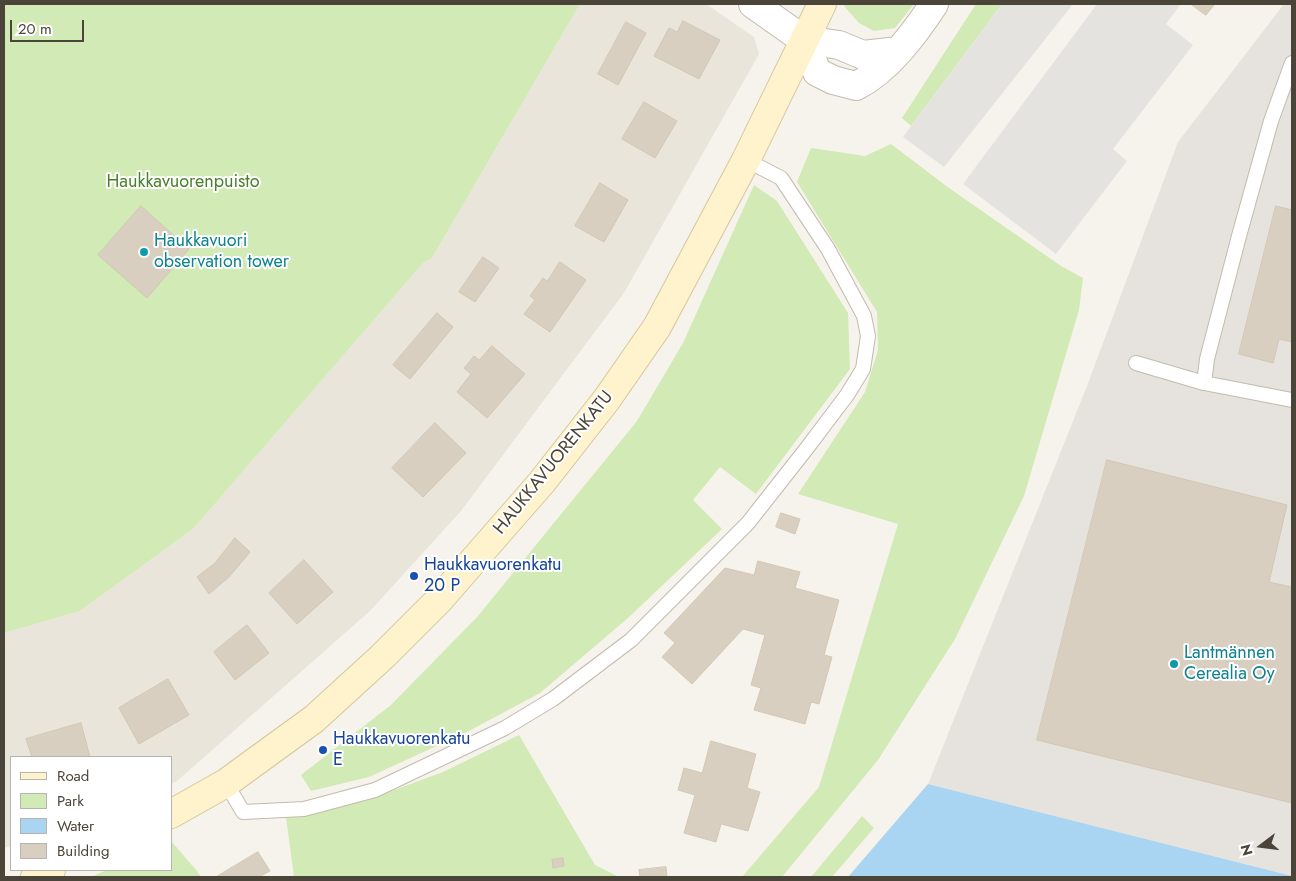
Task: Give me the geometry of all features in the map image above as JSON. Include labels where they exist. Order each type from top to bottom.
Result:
[{"type":"main road","name":"HAUKKAVUORENKATU","points":[[172,813],[226,783],[314,719],[383,656],[439,600],[542,482],[607,399],[657,327],[746,160],[822,4]]},
{"type":"main road","points":[[36,877],[49,871]]},
{"type":"street","points":[[753,4],[804,40],[839,45],[863,55],[898,51],[919,27],[934,4]]},
{"type":"lane","points":[[1204,383],[1207,359],[1244,217],[1271,121],[1292,63]]},
{"type":"lane","points":[[226,783],[243,812],[304,809],[375,790],[505,728],[553,699],[631,640],[748,523],[847,395],[863,369],[868,336],[864,316],[828,249],[781,178],[746,160]]},
{"type":"lane","points":[[1136,362],[1204,383],[1292,400]]},
{"type":"shaded area","points":[[580,4],[706,4],[754,37],[759,54],[624,293],[461,511],[370,611],[172,784],[172,756],[10,756],[10,846],[4,848],[4,633],[80,611],[193,529],[424,262],[432,258]]},
{"type":"shaded area","points":[[1002,4],[1073,4],[944,167],[903,137]]},
{"type":"shaded area","points":[[1097,4],[1181,4],[1166,24],[1193,45],[1113,149],[1127,161],[1056,254],[963,184]]},
{"type":"shaded area","points":[[1284,4],[1292,4],[1292,876],[928,784],[1087,386],[1178,142]]},
{"type":"green space","name":"Haukkavuorenpuisto","points":[[4,4],[580,4],[432,258],[424,262],[193,529],[80,611],[4,633]]},
{"type":"green space","points":[[845,4],[914,4],[895,28],[874,31],[859,23],[844,6]]},
{"type":"green space","points":[[976,4],[1002,4],[911,126],[902,118]]},
{"type":"green space","points":[[891,144],[949,188],[1061,266],[1083,278],[1079,310],[1024,496],[955,639],[878,760],[782,877],[742,877],[819,787],[898,524],[798,494],[865,392],[878,350],[877,312],[797,182],[811,148],[865,156]]},
{"type":"green space","points":[[754,185],[777,201],[848,313],[850,369],[756,494],[720,467],[693,500],[722,529],[628,618],[540,693],[467,732],[369,777],[311,791],[301,775],[391,705],[478,616],[637,421],[683,343]]},
{"type":"green space","points":[[519,735],[595,865],[619,877],[294,877],[286,817],[367,800],[443,772]]},
{"type":"green space","points":[[862,816],[874,828],[832,877],[811,877]]},
{"type":"green space","points":[[172,842],[201,877],[91,877],[105,871],[172,871]]},
{"type":"water","points":[[928,784],[1292,876],[1292,877],[848,877]]},
{"type":"building","points":[[1191,4],[1215,4],[1206,15]]},
{"type":"building","points":[[683,21],[720,40],[699,79],[654,56],[669,28],[677,32]]},
{"type":"building","points":[[626,22],[646,33],[618,85],[598,74]]},
{"type":"building","points":[[644,102],[677,121],[655,158],[622,139]]},
{"type":"building","points":[[600,183],[628,200],[604,242],[575,226]]},
{"type":"building","name":"Haukkavuori observation tower","points":[[141,206],[189,249],[147,298],[98,255]]},
{"type":"building","points":[[1276,206],[1292,210],[1292,342],[1279,339],[1273,363],[1239,354]]},
{"type":"building","points":[[483,257],[499,268],[475,302],[459,292]]},
{"type":"building","points":[[560,262],[586,280],[550,332],[524,314],[535,300],[530,296],[543,278],[547,281]]},
{"type":"building","points":[[437,313],[453,327],[410,379],[393,365]]},
{"type":"building","points":[[492,346],[525,374],[487,418],[457,392],[471,374],[464,368],[474,356],[479,360]]},
{"type":"building","points":[[435,423],[466,453],[423,497],[392,468]]},
{"type":"building","name":"Lantmännen Cerealia Oy","points":[[1107,460],[1287,505],[1269,582],[1292,587],[1292,803],[1037,740]]},
{"type":"building","points":[[781,513],[800,519],[795,534],[776,527]]},
{"type":"building","points":[[235,538],[250,552],[229,577],[209,594],[197,577],[215,563]]},
{"type":"building","points":[[304,560],[333,592],[297,624],[269,593]]},
{"type":"building","points":[[758,561],[800,572],[795,588],[839,600],[824,655],[832,657],[819,704],[811,702],[805,724],[754,710],[761,688],[751,685],[765,635],[743,629],[692,684],[662,657],[675,643],[664,633],[725,568],[754,575]]},
{"type":"building","points":[[247,625],[269,653],[235,680],[214,652]]},
{"type":"building","points":[[168,679],[189,715],[139,744],[119,708]]},
{"type":"building","points":[[81,723],[90,756],[32,756],[26,739]]},
{"type":"building","points":[[711,741],[756,754],[747,788],[760,792],[748,831],[721,824],[716,842],[684,833],[695,795],[678,790],[684,768],[702,773]]},
{"type":"building","points":[[258,852],[270,871],[259,877],[216,877]]},
{"type":"building","points":[[563,858],[564,866],[553,868],[552,860]]},
{"type":"building","points":[[666,867],[667,877],[640,877],[639,870]]},
{"type":"place","name":"Haukkavuori observation tower","points":[[144,252]]},
{"type":"place","name":"Haukkavuorenkatu 20 P","points":[[414,576]]},
{"type":"place","name":"Lantmännen Cerealia Oy","points":[[1174,664]]},
{"type":"place","name":"Haukkavuorenkatu E","points":[[323,750]]}]
